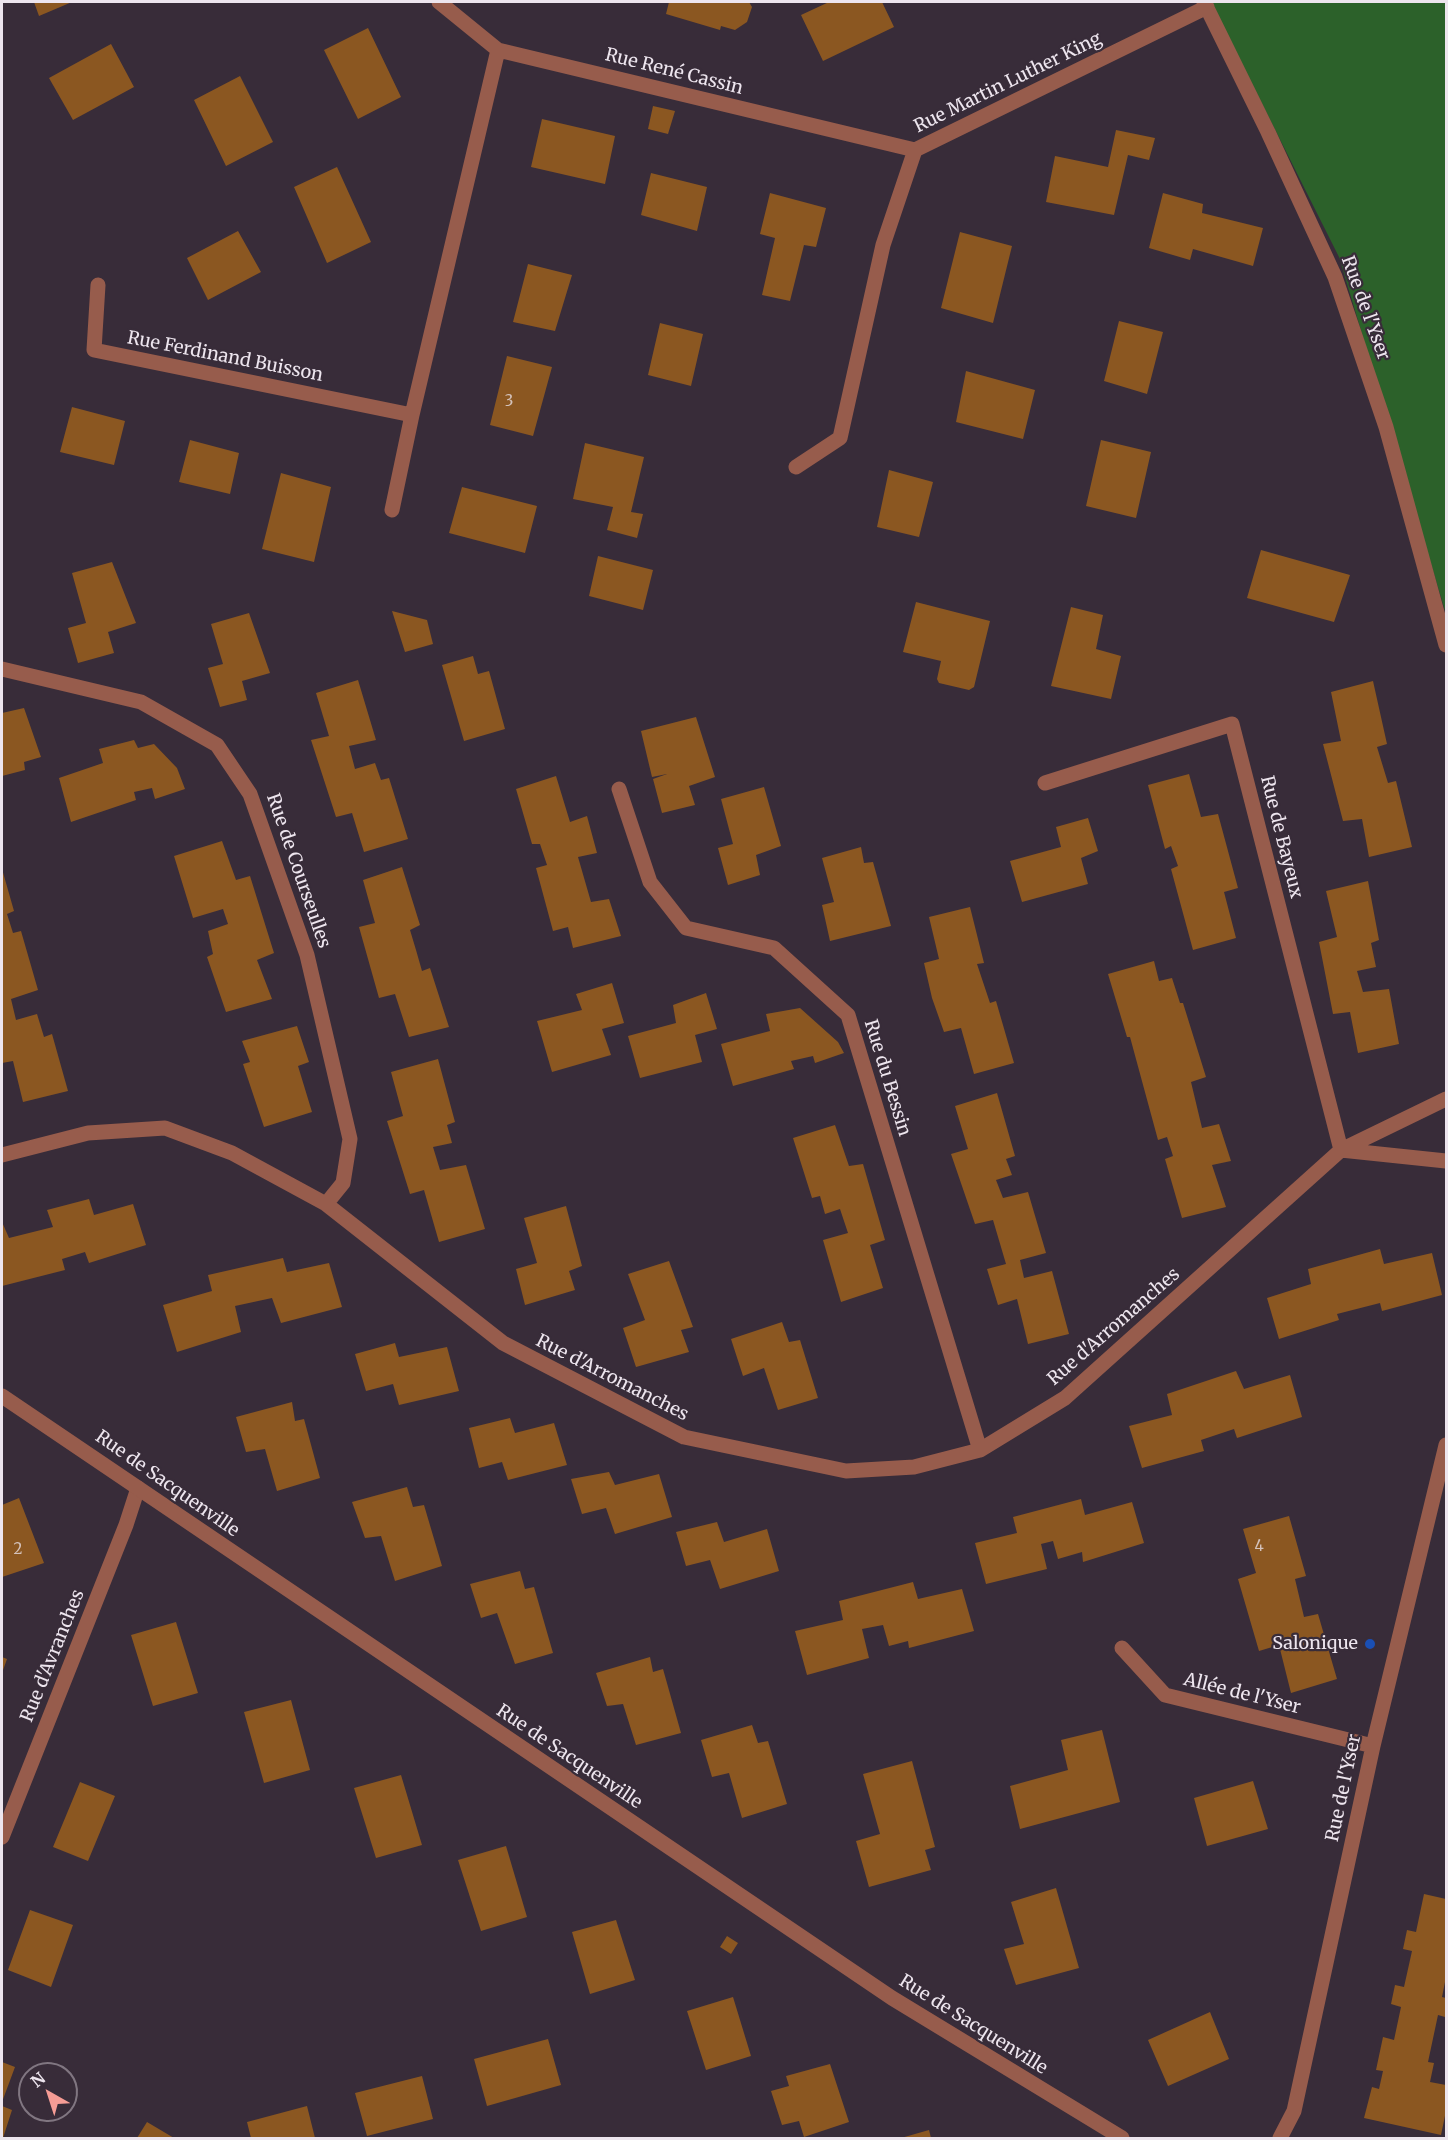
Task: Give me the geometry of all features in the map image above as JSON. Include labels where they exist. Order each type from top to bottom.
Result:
[{"type":"street","name":"Rue René Cassin","points":[[439,2],[498,50],[915,150]]},
{"type":"street","name":"Rue Martin Luther King","points":[[796,467],[840,438],[883,245],[915,150],[1205,4]]},
{"type":"street","name":"Rue de l'Yser","points":[[1205,4],[1335,277],[1386,427],[1446,645]]},
{"type":"street","points":[[392,510],[412,415],[498,50]]},
{"type":"street","name":"Rue Ferdinand Buisson","points":[[98,285],[94,350],[412,415]]},
{"type":"street","name":"Rue de Courseulles","points":[[2,669],[141,702],[217,745],[250,794],[307,955],[350,1139],[343,1183],[326,1204]]},
{"type":"street","name":"Rue de Bayeux","points":[[1045,783],[1232,724],[1341,1150]]},
{"type":"street","name":"Rue du Bessin","points":[[619,789],[650,882],[686,928],[774,948],[848,1015],[980,1450]]},
{"type":"street","name":"Rue d'Arromanches","points":[[2,1155],[88,1132],[165,1128],[232,1153],[326,1204],[503,1343],[684,1437],[846,1471],[914,1467],[980,1450],[1065,1398],[1341,1150],[1446,1099]]},
{"type":"street","points":[[1341,1150],[1446,1161]]},
{"type":"street","name":"Rue de Sacquenville","points":[[2,1396],[892,1998],[1122,2139]]},
{"type":"street","name":"Rue de l'Yser","points":[[1280,2139],[1294,2111],[1373,1746],[1446,1445]]},
{"type":"street","name":"Rue d'Avranches","points":[[2,1837],[122,1536],[138,1488]]},
{"type":"street","name":"Allée de l'Yser","points":[[1122,1648],[1165,1695],[1373,1746]]},
{"type":"green space","points":[[1211,2],[1446,2],[1446,614],[1339,257]]},
{"type":"building","points":[[34,2],[72,2],[39,16]]},
{"type":"building","points":[[669,2],[749,2],[752,7],[747,22],[735,30],[721,26],[720,30],[666,14]]},
{"type":"building","points":[[829,2],[882,2],[894,27],[823,61],[801,15]]},
{"type":"building","points":[[368,28],[401,97],[358,119],[324,50]]},
{"type":"building","points":[[111,44],[134,87],[73,120],[49,78]]},
{"type":"building","points":[[240,76],[273,142],[226,166],[194,100]]},
{"type":"building","points":[[653,106],[675,111],[668,134],[648,129]]},
{"type":"building","points":[[542,119],[615,136],[605,184],[531,167]]},
{"type":"building","points":[[1116,130],[1155,138],[1149,160],[1128,155],[1114,215],[1046,202],[1055,156],[1108,167]]},
{"type":"building","points":[[337,167],[371,242],[327,263],[294,187]]},
{"type":"building","points":[[651,173],[707,187],[697,231],[641,215]]},
{"type":"building","points":[[770,193],[826,208],[816,247],[804,245],[790,301],[762,295],[775,238],[760,234]]},
{"type":"building","points":[[1163,193],[1203,204],[1202,213],[1263,228],[1253,266],[1193,249],[1190,260],[1149,248]]},
{"type":"building","points":[[238,231],[261,272],[208,300],[187,258]]},
{"type":"building","points":[[960,232],[1012,246],[993,323],[941,308]]},
{"type":"building","points":[[528,264],[572,275],[555,331],[513,322]]},
{"type":"building","points":[[1119,321],[1163,332],[1147,394],[1104,381]]},
{"type":"building","points":[[660,323],[703,334],[691,386],[648,375]]},
{"type":"building","points":[[507,356],[552,367],[533,436],[490,425]]},
{"type":"building","points":[[966,371],[1035,390],[1023,439],[956,422]]},
{"type":"building","points":[[72,407],[125,421],[114,465],[60,452]]},
{"type":"building","points":[[190,440],[239,453],[230,494],[179,482]]},
{"type":"building","points":[[1101,440],[1151,452],[1136,518],[1086,506]]},
{"type":"building","points":[[585,443],[644,457],[631,512],[643,514],[637,538],[607,530],[613,507],[573,499]]},
{"type":"building","points":[[889,470],[933,482],[919,537],[877,527]]},
{"type":"building","points":[[281,473],[331,487],[314,562],[262,549]]},
{"type":"building","points":[[462,487],[537,506],[525,553],[449,533]]},
{"type":"building","points":[[1261,550],[1350,575],[1334,622],[1247,598]]},
{"type":"building","points":[[598,556],[653,570],[643,610],[589,596]]},
{"type":"building","points":[[112,562],[136,623],[108,632],[114,653],[78,663],[68,628],[86,623],[72,573]]},
{"type":"building","points":[[916,602],[990,621],[974,687],[969,690],[939,683],[937,679],[941,661],[903,652]]},
{"type":"building","points":[[1071,607],[1103,615],[1096,649],[1121,656],[1111,699],[1051,686]]},
{"type":"building","points":[[392,611],[427,620],[433,644],[405,652]]},
{"type":"building","points":[[249,613],[270,673],[242,681],[247,700],[220,707],[208,668],[223,664],[211,624]]},
{"type":"building","points":[[473,656],[478,674],[489,671],[505,729],[464,741],[442,665]]},
{"type":"building","points":[[358,680],[376,740],[349,746],[355,769],[375,763],[381,780],[389,778],[408,839],[364,852],[352,813],[336,817],[311,740],[329,736],[316,693]]},
{"type":"building","points":[[1373,681],[1387,744],[1377,747],[1388,783],[1396,781],[1412,847],[1369,857],[1362,819],[1343,821],[1323,744],[1341,741],[1331,692]]},
{"type":"building","points":[[24,708],[41,757],[24,762],[25,770],[2,776],[2,713]]},
{"type":"building","points":[[696,717],[715,777],[689,786],[695,805],[662,813],[653,779],[667,774],[652,777],[641,731]]},
{"type":"building","points":[[134,740],[138,748],[154,744],[177,768],[185,789],[155,799],[152,788],[134,792],[136,800],[71,822],[59,778],[103,763],[99,749]]},
{"type":"building","points":[[1189,774],[1201,817],[1218,814],[1238,888],[1224,892],[1236,938],[1193,950],[1171,869],[1178,866],[1171,846],[1165,849],[1148,785]]},
{"type":"building","points":[[556,776],[570,822],[587,816],[597,853],[578,857],[591,902],[609,899],[621,936],[573,948],[568,927],[553,931],[536,868],[547,865],[540,844],[532,844],[516,789]]},
{"type":"building","points":[[764,787],[781,846],[756,855],[760,875],[728,885],[718,848],[733,844],[721,799]]},
{"type":"building","points":[[1088,818],[1098,851],[1081,858],[1088,884],[1022,902],[1010,861],[1061,847],[1056,827]]},
{"type":"building","points":[[222,841],[236,880],[250,876],[274,953],[257,960],[272,999],[226,1012],[207,957],[213,954],[208,931],[228,924],[223,909],[193,918],[174,856]]},
{"type":"building","points":[[861,847],[864,863],[873,862],[891,926],[830,941],[822,905],[834,902],[822,858]]},
{"type":"building","points":[[402,867],[420,925],[410,930],[422,971],[430,968],[449,1027],[409,1037],[395,994],[379,998],[359,927],[375,923],[363,880]]},
{"type":"building","points":[[2,869],[14,911],[7,914],[13,933],[21,931],[38,990],[11,999],[16,1020],[37,1014],[44,1037],[52,1034],[68,1091],[23,1102],[13,1061],[2,1063]]},
{"type":"building","points":[[1368,881],[1379,940],[1371,943],[1376,967],[1357,971],[1363,992],[1389,989],[1399,1044],[1358,1053],[1350,1012],[1333,1014],[1319,942],[1337,937],[1326,891]]},
{"type":"building","points":[[970,907],[984,963],[977,964],[990,1003],[996,1001],[1014,1063],[974,1074],[961,1028],[944,1032],[932,998],[924,963],[939,959],[929,917]]},
{"type":"building","points":[[1154,961],[1159,981],[1172,978],[1180,1003],[1183,1003],[1206,1077],[1191,1082],[1202,1128],[1219,1124],[1231,1161],[1212,1165],[1226,1207],[1182,1218],[1165,1159],[1173,1156],[1167,1137],[1158,1140],[1130,1037],[1127,1037],[1108,974]]},
{"type":"building","points":[[612,983],[624,1023],[602,1029],[611,1055],[552,1072],[537,1021],[582,1010],[576,994]]},
{"type":"building","points":[[706,993],[717,1029],[695,1035],[702,1062],[640,1078],[628,1036],[676,1023],[673,1005]]},
{"type":"building","points":[[800,1008],[838,1042],[844,1053],[815,1063],[813,1056],[791,1061],[794,1069],[733,1086],[721,1044],[770,1031],[766,1014]]},
{"type":"building","points":[[297,1026],[309,1062],[298,1066],[312,1112],[264,1127],[243,1064],[250,1062],[242,1041]]},
{"type":"building","points":[[438,1059],[455,1122],[447,1125],[452,1143],[433,1147],[440,1170],[466,1165],[485,1229],[439,1242],[424,1190],[410,1194],[387,1121],[403,1116],[391,1072]]},
{"type":"building","points":[[997,1093],[1015,1156],[1006,1159],[1012,1175],[996,1180],[1003,1198],[1028,1192],[1046,1253],[1020,1260],[1024,1278],[1052,1271],[1069,1334],[1028,1344],[1017,1299],[998,1305],[987,1269],[1006,1264],[993,1220],[975,1224],[951,1154],[968,1149],[955,1106]]},
{"type":"building","points":[[835,1125],[849,1166],[863,1164],[885,1240],[870,1245],[883,1288],[841,1302],[823,1240],[848,1233],[840,1209],[825,1214],[820,1196],[812,1198],[793,1138]]},
{"type":"building","points":[[89,1199],[94,1215],[133,1204],[146,1245],[89,1263],[85,1252],[62,1259],[65,1270],[2,1286],[2,1222],[9,1238],[53,1227],[47,1210]]},
{"type":"building","points":[[566,1206],[582,1266],[569,1271],[575,1290],[525,1305],[516,1269],[537,1263],[524,1218]]},
{"type":"building","points":[[1380,1249],[1384,1264],[1432,1253],[1442,1295],[1382,1311],[1380,1303],[1337,1314],[1339,1320],[1279,1339],[1267,1298],[1311,1284],[1308,1269]]},
{"type":"building","points":[[283,1258],[287,1272],[329,1263],[342,1307],[281,1323],[272,1298],[235,1306],[241,1332],[177,1352],[163,1305],[212,1291],[208,1275]]},
{"type":"building","points":[[669,1261],[693,1327],[681,1330],[689,1352],[636,1367],[623,1328],[645,1320],[628,1274]]},
{"type":"building","points":[[782,1322],[789,1342],[800,1340],[818,1398],[778,1410],[764,1368],[743,1376],[731,1339]]},
{"type":"building","points":[[395,1343],[399,1357],[447,1347],[459,1391],[399,1405],[393,1384],[366,1391],[355,1354]]},
{"type":"building","points":[[1236,1371],[1244,1389],[1290,1375],[1302,1417],[1237,1438],[1234,1429],[1201,1440],[1204,1451],[1142,1468],[1129,1426],[1172,1415],[1167,1394]]},
{"type":"building","points":[[292,1402],[295,1421],[304,1419],[320,1478],[277,1491],[265,1449],[246,1452],[236,1417]]},
{"type":"building","points":[[510,1418],[515,1433],[554,1423],[567,1465],[508,1480],[502,1462],[479,1468],[469,1428]]},
{"type":"building","points":[[609,1472],[615,1485],[659,1474],[672,1517],[615,1534],[606,1508],[582,1514],[571,1479]]},
{"type":"building","points":[[407,1487],[413,1507],[424,1505],[442,1566],[395,1581],[381,1536],[365,1538],[352,1502]]},
{"type":"building","points":[[19,1498],[44,1563],[2,1577],[2,1505]]},
{"type":"building","points":[[1081,1499],[1085,1515],[1132,1502],[1144,1543],[1083,1562],[1082,1552],[1058,1559],[1053,1541],[1041,1544],[1047,1569],[986,1584],[975,1543],[1017,1533],[1013,1517]]},
{"type":"building","points":[[1289,1516],[1306,1576],[1295,1579],[1304,1617],[1318,1614],[1337,1679],[1291,1693],[1279,1645],[1259,1651],[1238,1579],[1256,1573],[1243,1529]]},
{"type":"building","points":[[717,1522],[724,1542],[767,1529],[779,1571],[720,1589],[710,1560],[686,1566],[676,1532]]},
{"type":"building","points":[[520,1571],[525,1589],[534,1587],[553,1653],[515,1664],[497,1613],[481,1618],[470,1584]]},
{"type":"building","points":[[913,1582],[918,1599],[962,1589],[974,1631],[909,1648],[908,1641],[889,1646],[883,1625],[862,1629],[869,1658],[807,1675],[795,1631],[843,1620],[839,1601]]},
{"type":"building","points":[[176,1622],[198,1693],[153,1706],[131,1635]]},
{"type":"building","points":[[2,1657],[7,1659],[2,1673]]},
{"type":"building","points":[[650,1657],[653,1672],[663,1669],[681,1733],[636,1745],[623,1704],[607,1706],[596,1673]]},
{"type":"building","points":[[291,1700],[310,1770],[264,1783],[244,1712]]},
{"type":"building","points":[[752,1725],[758,1743],[768,1741],[787,1804],[742,1818],[729,1773],[712,1777],[701,1740]]},
{"type":"building","points":[[1102,1730],[1120,1802],[1020,1829],[1010,1786],[1068,1770],[1061,1740]]},
{"type":"building","points":[[912,1761],[935,1847],[925,1850],[931,1870],[869,1887],[856,1841],[880,1834],[863,1774]]},
{"type":"building","points":[[401,1775],[422,1845],[376,1858],[354,1788]]},
{"type":"building","points":[[1253,1781],[1268,1829],[1207,1846],[1194,1798]]},
{"type":"building","points":[[80,1782],[115,1796],[88,1861],[53,1847]]},
{"type":"building","points":[[506,1846],[527,1917],[481,1931],[458,1860]]},
{"type":"building","points":[[1056,1888],[1079,1968],[1016,1985],[1004,1949],[1024,1944],[1011,1902]]},
{"type":"building","points":[[1424,1894],[1446,1899],[1446,1977],[1442,1997],[1446,1998],[1446,2008],[1445,2017],[1438,2015],[1428,2062],[1434,2063],[1430,2082],[1446,2085],[1446,2111],[1441,2135],[1364,2118],[1372,2087],[1379,2089],[1383,2071],[1376,2070],[1383,2037],[1394,2040],[1401,2007],[1391,2004],[1395,1985],[1404,1987],[1412,1951],[1403,1949],[1407,1930],[1416,1932]]},
{"type":"building","points":[[30,1910],[73,1925],[51,1987],[8,1970]]},
{"type":"building","points":[[616,1920],[635,1980],[590,1994],[572,1932]]},
{"type":"building","points":[[727,1936],[738,1943],[731,1954],[720,1947]]},
{"type":"building","points":[[733,1997],[751,2056],[706,2070],[687,2011]]},
{"type":"building","points":[[1210,2012],[1229,2059],[1168,2086],[1148,2040]]},
{"type":"building","points":[[548,2039],[561,2085],[487,2106],[474,2059]]},
{"type":"building","points":[[2,2062],[15,2067],[2,2102]]},
{"type":"building","points":[[830,2064],[849,2122],[804,2137],[799,2121],[782,2125],[771,2091],[789,2086],[786,2076]]},
{"type":"building","points":[[422,2076],[433,2119],[367,2136],[355,2093]]},
{"type":"building","points":[[2,2106],[12,2110],[3,2138],[2,2138]]},
{"type":"building","points":[[307,2106],[315,2138],[251,2138],[247,2122]]},
{"type":"building","points":[[147,2122],[174,2138],[137,2138]]},
{"type":"building","points":[[929,2130],[931,2138],[901,2138]]},
{"type":"place","name":"Salonique","points":[[1370,1644]]}]
